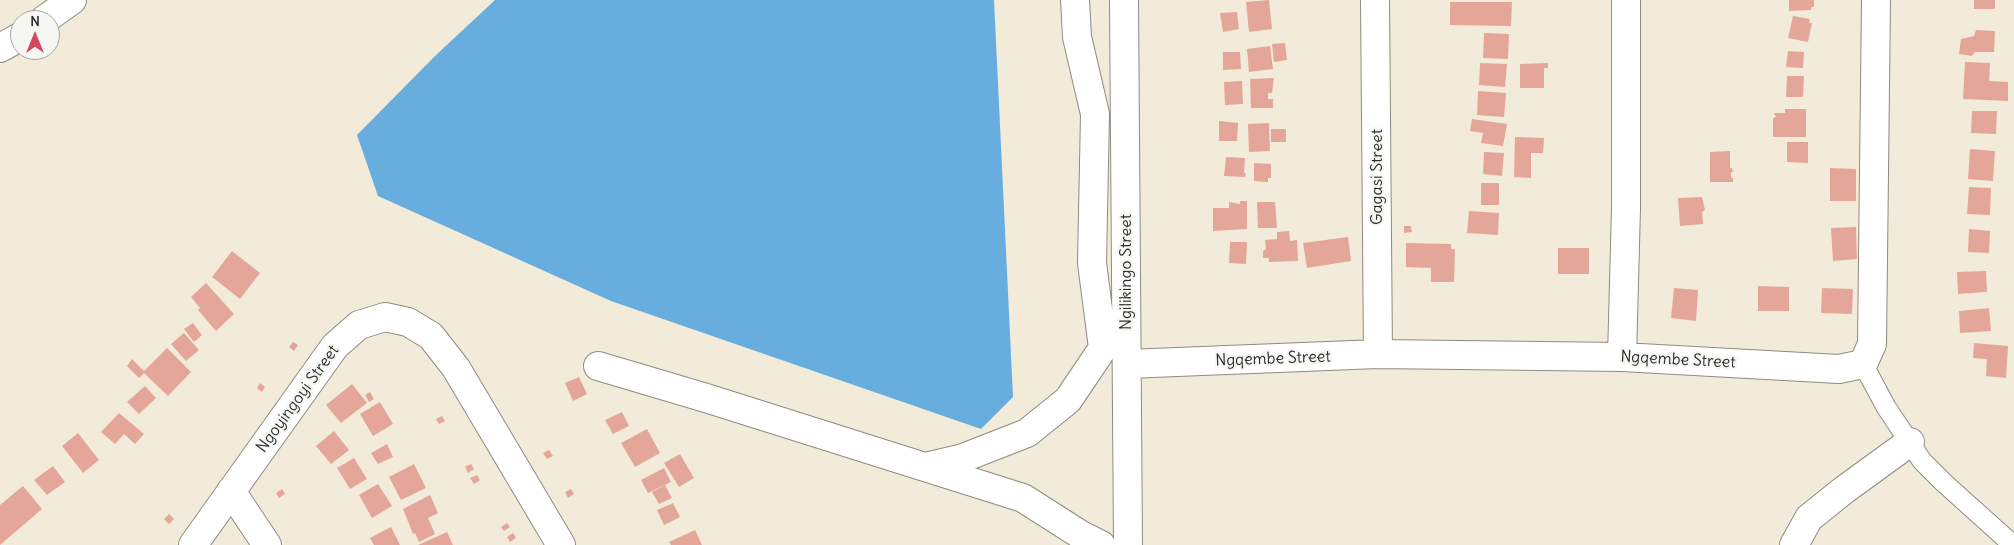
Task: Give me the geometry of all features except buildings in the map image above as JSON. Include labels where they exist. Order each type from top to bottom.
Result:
[{"type":"street","points":[[58,10],[72,0]]},
{"type":"street","points":[[924,467],[964,458],[1027,433],[1068,400],[1103,348],[1092,263],[1095,114],[1077,37],[1075,0]]},
{"type":"street","name":"Ngilikingo Street","points":[[1124,0],[1128,545]]},
{"type":"street","name":"Gagasi Street","points":[[1375,0],[1378,354]]},
{"type":"street","points":[[1622,357],[1626,208],[1626,0]]},
{"type":"street","points":[[1863,364],[1872,344],[1876,0]]},
{"type":"street","name":"Ngoyingoyi Street","points":[[193,545],[334,346],[359,325],[385,317],[408,322],[431,336],[456,368],[561,545]]},
{"type":"street","name":"Ngqembe Street","points":[[1127,364],[1378,354],[1622,357],[1839,369],[1863,364]]},
{"type":"street","points":[[598,366],[1023,498],[1081,536],[1101,545]]},
{"type":"street","points":[[1794,545],[1809,518],[1910,442]]},
{"type":"street","points":[[231,491],[267,545]]},
{"type":"lane","points":[[1863,364],[1886,407],[1922,460],[1943,482],[2013,545]]},
{"type":"water","points":[[495,0],[994,0],[1013,397],[981,429],[611,301],[378,196],[357,135],[435,56]]}]
